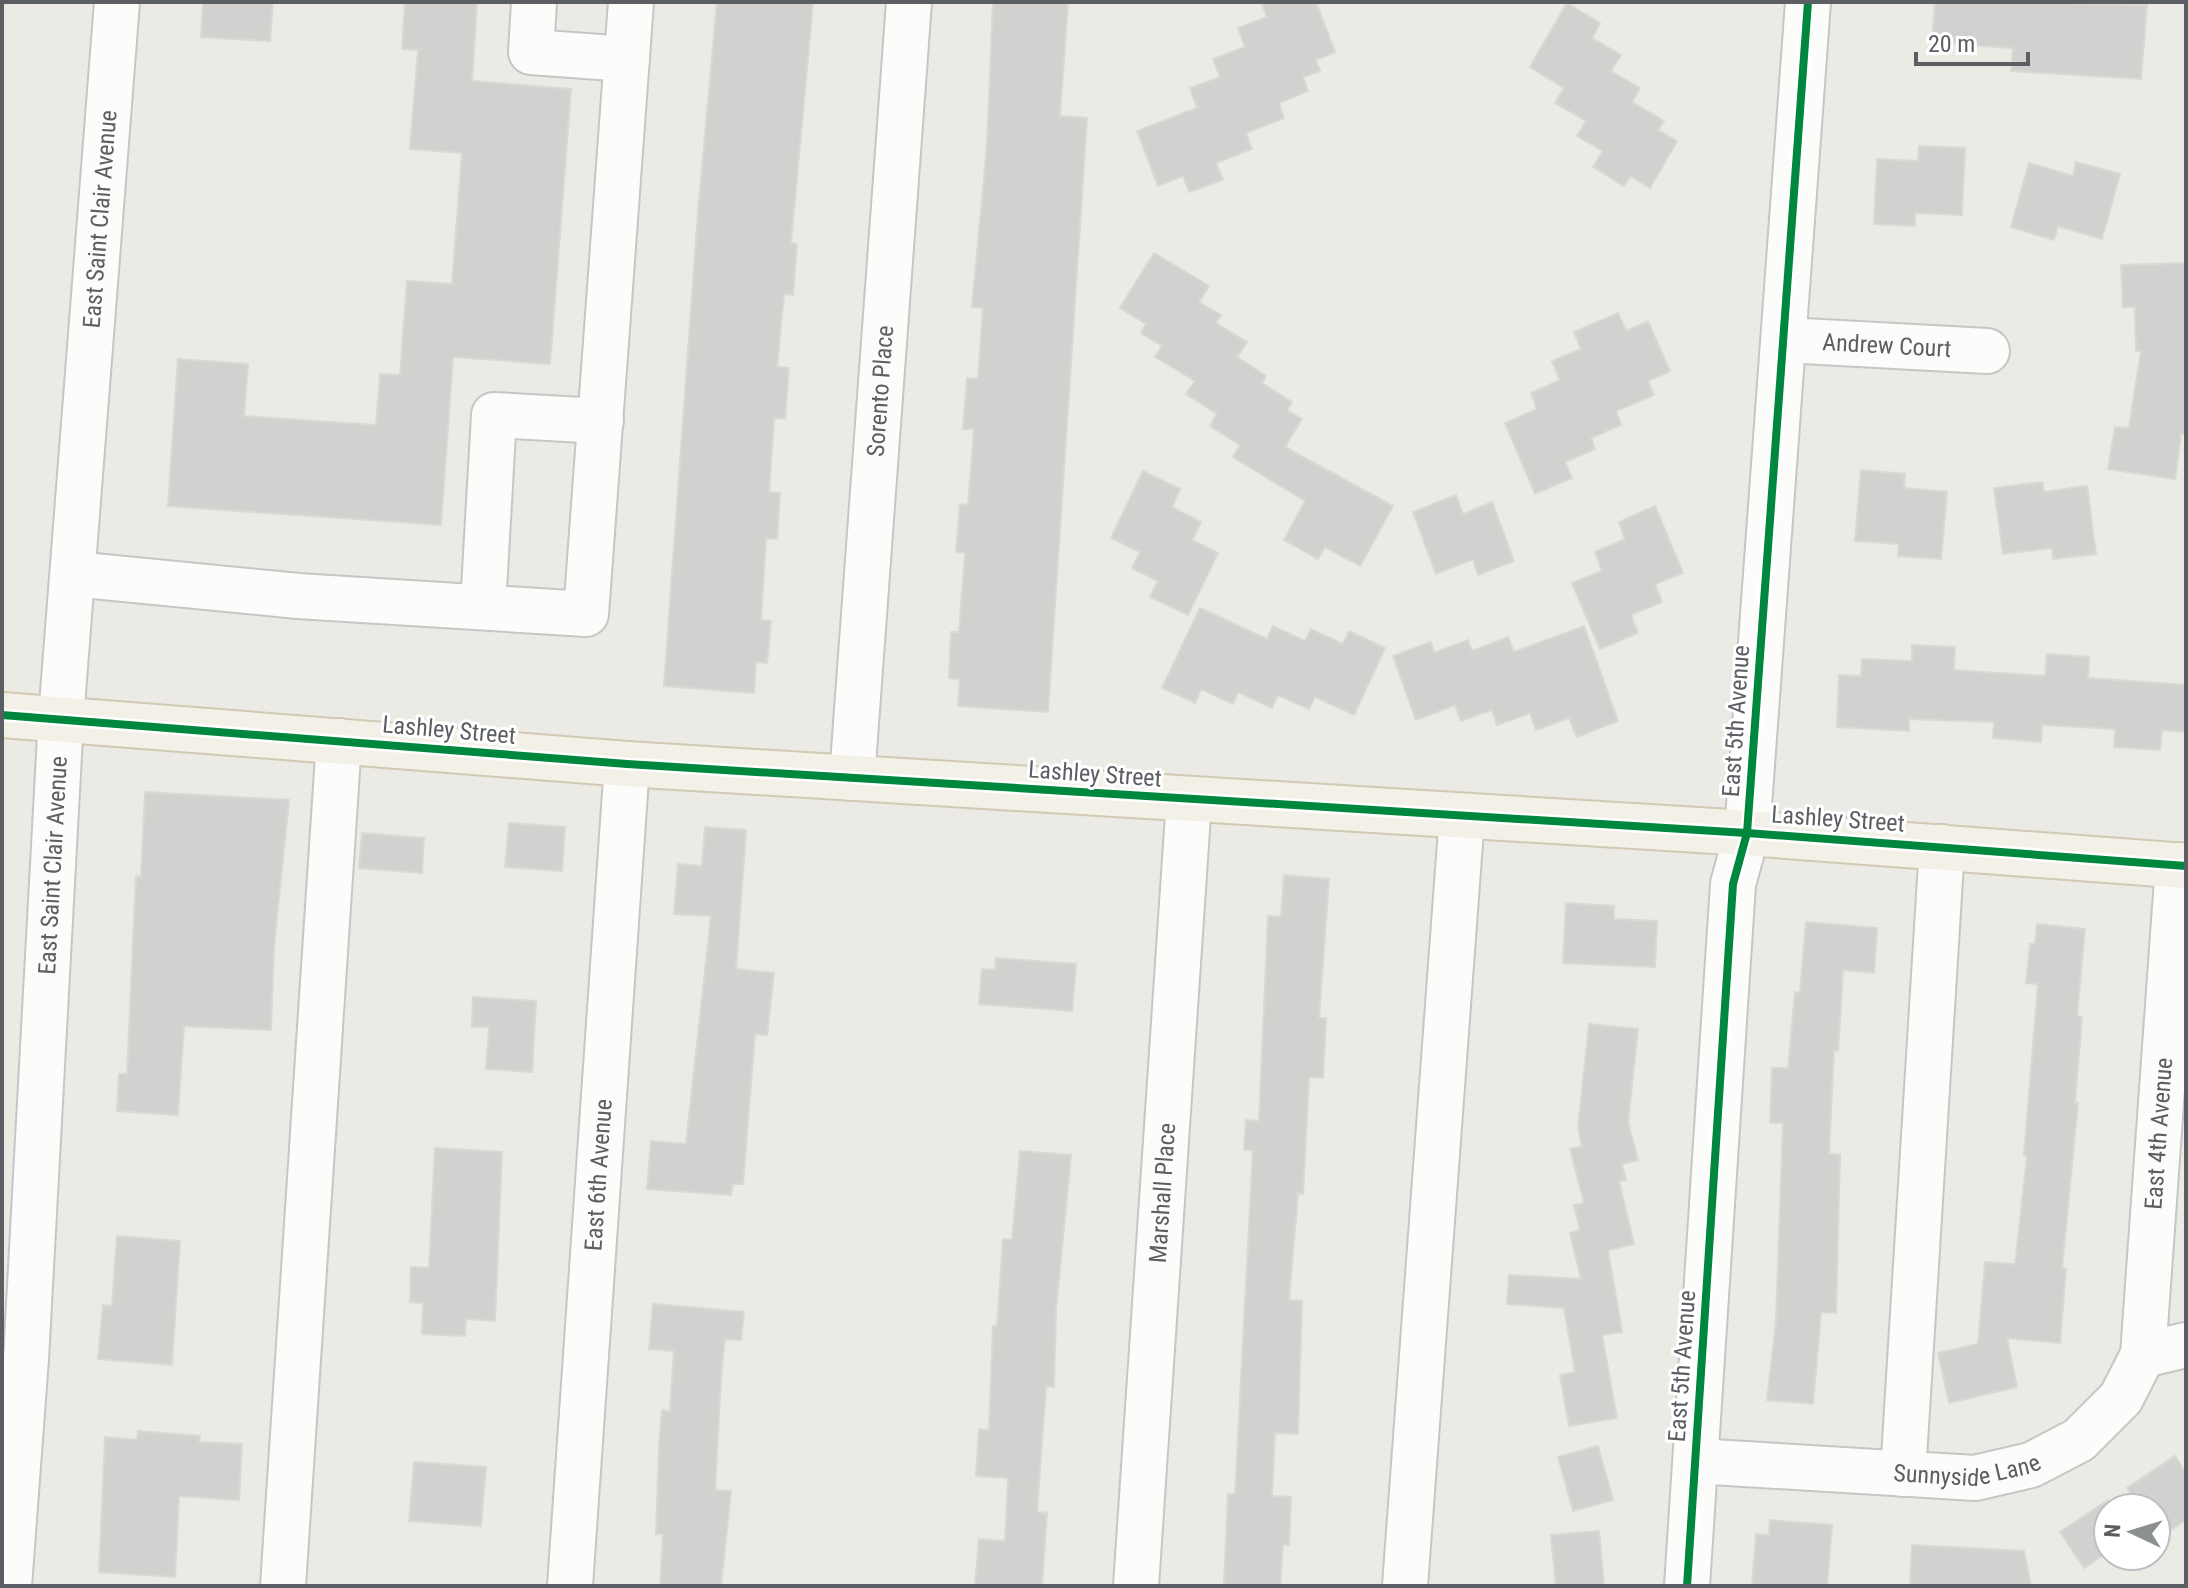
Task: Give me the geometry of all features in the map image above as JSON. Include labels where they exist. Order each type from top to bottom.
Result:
[{"type":"main road","name":"Lashley Street","points":[[2,715],[627,764],[1747,833],[2182,865]]},
{"type":"street","name":"East Saint Clair Avenue","points":[[9,1586],[27,1343],[61,718],[117,2]]},
{"type":"street","points":[[534,2],[531,52],[627,59]]},
{"type":"street","points":[[73,574],[151,583],[586,614],[631,2]]},
{"type":"street","name":"Sorento Place","points":[[852,778],[909,2]]},
{"type":"street","name":"East 5th Avenue","points":[[1687,1586],[1733,884],[1747,833],[1808,2]]},
{"type":"street","name":"Andrew Court","points":[[1785,340],[1987,351]]},
{"type":"street","points":[[483,607],[494,415],[601,421]]},
{"type":"street","points":[[283,1586],[339,741]]},
{"type":"street","name":"East 6th Avenue","points":[[570,1586],[627,764]]},
{"type":"street","name":"Marshall Place","points":[[1136,1586],[1189,800]]},
{"type":"street","points":[[1405,1586],[1462,816]]},
{"type":"street","points":[[1903,1474],[1942,847]]},
{"type":"street","name":"East 4th Avenue","points":[[2143,1355],[2174,1094],[2182,865]]},
{"type":"street","points":[[2143,1355],[2186,1345]]},
{"type":"street","name":"Sunnyside Lane","points":[[1696,1461],[1975,1478],[2031,1465],[2079,1440],[2121,1398],[2143,1355]]},
{"type":"building","points":[[203,2],[273,2],[270,41],[201,37]]},
{"type":"building","points":[[405,2],[477,2],[472,81],[571,89],[550,364],[453,357],[441,525],[168,506],[178,359],[248,364],[244,416],[376,425],[380,374],[400,375],[407,281],[452,284],[462,153],[410,149],[418,50],[402,49]]},
{"type":"building","points":[[717,2],[813,2],[791,243],[797,244],[793,295],[784,294],[777,367],[789,368],[785,419],[774,418],[769,492],[780,493],[777,539],[766,538],[761,620],[771,621],[769,646],[767,663],[756,662],[754,693],[664,686],[698,212]]},
{"type":"building","points":[[993,2],[1068,2],[1060,116],[1087,118],[1048,712],[958,706],[960,679],[949,678],[951,632],[959,632],[965,553],[956,552],[960,504],[968,505],[974,429],[963,429],[967,378],[978,379],[983,308],[972,307],[987,145]]},
{"type":"building","points":[[1261,2],[1316,2],[1335,52],[1316,60],[1320,71],[1303,77],[1308,91],[1279,103],[1284,118],[1246,133],[1252,149],[1216,163],[1223,180],[1189,192],[1183,176],[1158,186],[1137,131],[1197,108],[1190,88],[1220,77],[1213,59],[1245,47],[1238,28],[1267,17]]},
{"type":"building","points":[[1935,2],[2147,5],[2141,79],[2011,71],[2013,48],[1932,43]]},
{"type":"building","points":[[1567,3],[1600,23],[1592,38],[1621,55],[1611,71],[1640,88],[1632,102],[1664,121],[1658,130],[1677,141],[1650,188],[1630,176],[1624,186],[1593,167],[1603,151],[1577,136],[1586,121],[1555,103],[1564,88],[1530,67]]},
{"type":"building","points":[[1919,146],[1965,148],[1962,215],[1915,213],[1915,226],[1874,224],[1877,159],[1918,161]]},
{"type":"building","points":[[2076,162],[2120,174],[2102,239],[2058,226],[2054,240],[2011,227],[2029,163],[2073,176]]},
{"type":"building","points":[[1154,253],[1209,286],[1199,302],[1221,315],[1216,323],[1247,342],[1237,357],[1266,376],[1262,383],[1292,402],[1287,410],[1302,419],[1285,447],[1393,506],[1360,566],[1325,547],[1318,559],[1284,540],[1305,501],[1233,457],[1240,445],[1210,426],[1217,414],[1186,394],[1195,381],[1155,357],[1162,346],[1141,333],[1146,324],[1120,308]]},
{"type":"building","points":[[2186,263],[2186,434],[2181,434],[2175,479],[2108,469],[2115,427],[2129,428],[2141,351],[2136,351],[2135,307],[2123,307],[2121,265]]},
{"type":"building","points":[[1618,313],[1626,331],[1648,321],[1670,371],[1648,381],[1654,395],[1616,411],[1621,425],[1591,438],[1595,449],[1565,462],[1572,478],[1535,494],[1505,423],[1537,409],[1531,393],[1560,380],[1552,361],[1581,349],[1574,332]]},
{"type":"building","points":[[1861,470],[1905,474],[1904,488],[1947,492],[1941,559],[1898,556],[1899,544],[1855,541]]},
{"type":"building","points":[[1143,471],[1180,489],[1172,507],[1201,522],[1192,540],[1218,553],[1188,615],[1150,597],[1158,581],[1132,568],[1140,552],[1111,538]]},
{"type":"building","points":[[2042,482],[2044,492],[2087,486],[2096,554],[2053,559],[2052,548],[2003,554],[1994,488]]},
{"type":"building","points":[[1456,495],[1463,514],[1492,502],[1514,561],[1478,575],[1473,559],[1436,574],[1413,512]]},
{"type":"building","points":[[1655,506],[1683,573],[1655,584],[1662,602],[1631,615],[1638,633],[1600,649],[1572,583],[1602,571],[1595,552],[1625,539],[1619,522]]},
{"type":"building","points":[[1200,608],[1267,639],[1273,626],[1305,641],[1311,629],[1343,644],[1349,631],[1385,648],[1354,715],[1315,697],[1309,709],[1278,695],[1272,708],[1238,692],[1233,704],[1201,689],[1195,703],[1162,688]]},
{"type":"building","points":[[1584,626],[1618,721],[1577,737],[1569,718],[1536,730],[1530,713],[1497,725],[1492,710],[1461,721],[1455,705],[1416,720],[1393,656],[1431,642],[1434,653],[1468,640],[1472,651],[1508,637],[1514,652]]},
{"type":"building","points":[[1912,645],[1955,647],[1954,670],[2045,676],[2047,654],[2089,657],[2088,678],[2186,685],[2186,732],[2162,730],[2160,750],[2114,747],[2115,729],[2042,725],[2041,742],[1993,738],[1994,722],[1909,719],[1909,731],[1837,727],[1839,675],[1861,676],[1862,659],[1912,661]]},
{"type":"building","points":[[145,792],[289,800],[274,946],[271,1030],[184,1026],[178,1115],[117,1111],[119,1074],[127,1074],[136,876],[141,877]]},
{"type":"building","points":[[509,823],[565,827],[562,871],[505,867]]},
{"type":"building","points":[[705,827],[746,830],[736,969],[774,973],[767,1035],[755,1034],[743,1184],[733,1184],[731,1195],[647,1189],[651,1141],[686,1144],[711,916],[674,914],[678,864],[702,866]]},
{"type":"building","points":[[362,833],[424,838],[422,873],[359,868]]},
{"type":"building","points":[[1284,875],[1329,879],[1319,1018],[1326,1018],[1323,1078],[1309,1077],[1303,1194],[1298,1193],[1289,1300],[1302,1301],[1298,1434],[1275,1433],[1272,1496],[1291,1497],[1289,1545],[1283,1544],[1280,1586],[1224,1586],[1228,1494],[1235,1494],[1253,1150],[1244,1150],[1246,1120],[1259,1121],[1268,916],[1281,917]]},
{"type":"building","points":[[1566,903],[1614,906],[1614,919],[1657,921],[1655,967],[1563,963]]},
{"type":"building","points":[[1806,922],[1877,928],[1874,973],[1843,970],[1838,1051],[1834,1050],[1829,1154],[1840,1155],[1836,1313],[1821,1312],[1813,1404],[1767,1400],[1776,1321],[1783,1123],[1770,1123],[1772,1068],[1788,1068],[1795,992],[1800,993]]},
{"type":"building","points":[[2037,924],[2085,929],[2077,1016],[2082,1017],[2075,1103],[2078,1103],[2062,1268],[2066,1269],[2060,1343],[2007,1338],[2017,1387],[1949,1403],[1938,1353],[1978,1344],[1985,1262],[2015,1264],[2027,1156],[2024,1155],[2038,984],[2026,983],[2030,944],[2035,944]]},
{"type":"building","points":[[996,958],[1076,964],[1072,1011],[979,1004],[982,969],[995,970]]},
{"type":"building","points":[[473,997],[536,1001],[532,1072],[486,1069],[489,1027],[472,1027]]},
{"type":"building","points":[[1589,1024],[1638,1029],[1628,1122],[1638,1160],[1622,1164],[1626,1180],[1619,1181],[1634,1244],[1608,1250],[1622,1332],[1602,1335],[1617,1418],[1569,1426],[1560,1375],[1575,1372],[1564,1308],[1507,1304],[1509,1275],[1581,1279],[1570,1233],[1580,1230],[1574,1205],[1584,1203],[1570,1149],[1582,1146],[1578,1128]]},
{"type":"building","points":[[435,1148],[502,1152],[495,1321],[466,1319],[465,1336],[422,1334],[423,1303],[410,1302],[411,1267],[429,1268]]},
{"type":"building","points":[[1020,1151],[1071,1155],[1056,1310],[1054,1387],[1046,1386],[1037,1512],[1047,1513],[1042,1586],[975,1585],[979,1539],[1005,1541],[1008,1478],[976,1476],[979,1429],[989,1430],[993,1326],[997,1326],[1003,1239],[1012,1240]]},
{"type":"building","points":[[117,1236],[180,1241],[172,1365],[98,1359],[103,1305],[112,1306]]},
{"type":"building","points":[[653,1304],[744,1312],[741,1340],[725,1339],[721,1377],[715,1490],[731,1491],[721,1586],[660,1586],[663,1534],[656,1534],[659,1447],[662,1410],[670,1411],[674,1351],[649,1349]]},
{"type":"building","points":[[138,1431],[200,1436],[199,1442],[242,1444],[239,1500],[179,1496],[175,1577],[99,1572],[105,1437],[137,1440]]},
{"type":"building","points":[[1598,1446],[1613,1500],[1573,1511],[1558,1457]]},
{"type":"building","points":[[2175,1456],[2186,1473],[2186,1520],[2172,1529],[2172,1492],[2130,1492],[2127,1488]]},
{"type":"building","points":[[414,1462],[486,1467],[481,1526],[409,1521]]},
{"type":"building","points":[[2092,1511],[2092,1563],[2084,1568],[2060,1532]]},
{"type":"building","points":[[1770,1520],[1832,1525],[1827,1586],[1752,1586],[1756,1534],[1769,1535]]},
{"type":"building","points":[[1599,1531],[1604,1586],[1556,1586],[1551,1535]]},
{"type":"building","points":[[1912,1545],[2024,1551],[2031,1586],[1910,1586]]},
{"type":"cycle path","points":[[1687,1586],[1733,884],[1747,833],[1808,2]]},
{"type":"cycle path","points":[[2,715],[627,764],[1747,833],[2186,866]]}]
